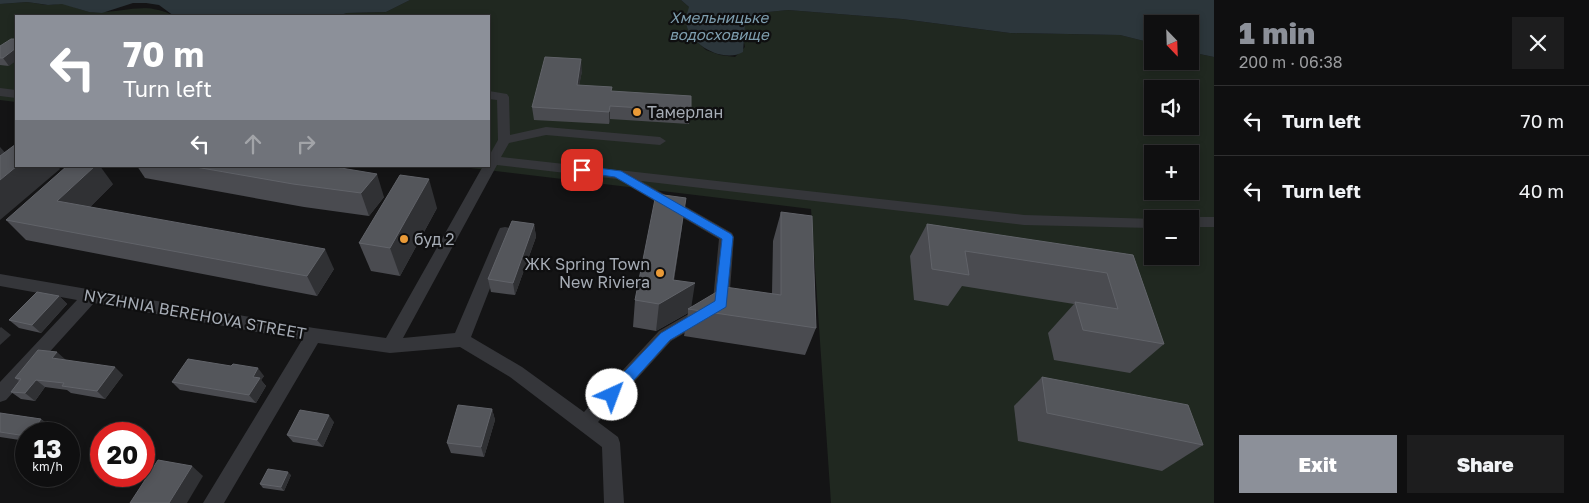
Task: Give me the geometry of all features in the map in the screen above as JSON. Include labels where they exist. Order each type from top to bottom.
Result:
[{"type":"street","points":[[0,92],[15,94]]},
{"type":"street","points":[[490,95],[503,97],[504,140],[490,165]]},
{"type":"street","points":[[504,140],[546,131],[660,141]]},
{"type":"street","points":[[493,160],[1024,220],[1144,223]]},
{"type":"street","points":[[390,346],[489,167]]},
{"type":"street","points":[[585,424],[665,336],[721,303],[728,237],[618,174]]},
{"type":"street","points":[[1199,222],[1214,222]]},
{"type":"street","points":[[505,232],[461,340],[478,348],[516,372],[611,443],[614,503]]},
{"type":"street","name":"NYZHNIA BEREHOVA STREET","points":[[0,280],[314,335],[390,346],[461,340]]},
{"type":"street","points":[[0,394],[91,296]]},
{"type":"street","points":[[212,503],[314,335]]},
{"type":"shaded area","points":[[410,0],[681,0],[689,7],[692,37],[706,50],[720,55],[735,57],[745,47],[743,38],[745,25],[752,16],[788,10],[902,19],[1010,33],[1120,35],[1144,41],[1144,70],[1199,70],[1199,54],[1214,57],[1214,503],[831,503],[811,209],[462,167],[490,167],[490,15],[340,15],[347,13],[386,12]]},
{"type":"shaded area","points":[[27,2],[46,5],[65,4],[91,12],[143,8],[163,11],[172,15],[15,15],[15,102],[0,100],[0,4]]},
{"type":"water","points":[[0,0],[410,0],[386,12],[347,13],[340,15],[173,15],[159,5],[146,3],[133,3],[102,13],[89,12],[62,4],[48,5],[27,2],[0,4]]},
{"type":"water","name":"Хмельницьке водосховище","points":[[681,0],[1214,0],[1214,57],[1199,54],[1199,15],[1144,15],[1144,41],[1120,35],[1010,33],[902,19],[788,10],[752,16],[745,25],[743,52],[735,55],[726,55],[707,49],[692,36],[687,28],[686,19],[689,7]]},
{"type":"building","points":[[11,39],[15,39],[15,49],[3,58],[0,58],[0,46]]},
{"type":"building","points":[[545,57],[581,59],[577,85],[612,87],[611,91],[691,96],[691,111],[610,106],[609,112],[532,107]]},
{"type":"building","points":[[15,145],[16,167],[0,180],[0,156]]},
{"type":"building","points":[[66,167],[94,167],[57,201],[325,249],[307,276],[6,220]]},
{"type":"building","points":[[196,167],[335,167],[377,174],[361,193],[293,184]]},
{"type":"building","points":[[400,175],[429,179],[390,248],[359,243]]},
{"type":"building","points":[[656,194],[686,198],[673,280],[695,283],[659,304],[635,300]]},
{"type":"building","points":[[781,212],[812,216],[816,328],[688,309],[725,287],[781,295]]},
{"type":"building","points":[[512,221],[534,224],[513,283],[488,279]]},
{"type":"building","points":[[927,224],[1133,255],[1164,344],[1083,330],[1075,302],[1118,309],[1107,273],[965,251],[969,275],[932,269]]},
{"type":"building","points":[[37,292],[59,296],[32,325],[9,320]]},
{"type":"building","points":[[38,350],[57,352],[52,358],[115,367],[97,391],[62,386],[64,383],[36,380],[25,393],[11,392],[21,379],[15,378]]},
{"type":"building","points":[[188,359],[258,368],[253,377],[260,378],[249,395],[172,382]]},
{"type":"building","points":[[1042,377],[1188,405],[1203,445],[1047,413]]},
{"type":"building","points":[[458,405],[492,409],[481,447],[447,443]]},
{"type":"building","points":[[300,410],[329,415],[317,440],[287,435]]},
{"type":"building","points":[[0,413],[41,419],[39,422],[15,422],[15,434],[0,432]]},
{"type":"building","points":[[158,460],[192,466],[169,503],[130,503],[140,487],[155,487],[155,465]]},
{"type":"building","points":[[268,469],[288,472],[281,487],[260,484]]},
{"type":"place","name":"Тамерлан","points":[[637,112]]},
{"type":"place","name":"буд 2","points":[[404,239]]},
{"type":"place","name":"ЖК Spring Town New Riviera","points":[[660,273]]},
{"type":"route","points":[[582,170],[618,174],[728,237],[721,303],[665,336],[612,395]]}]
